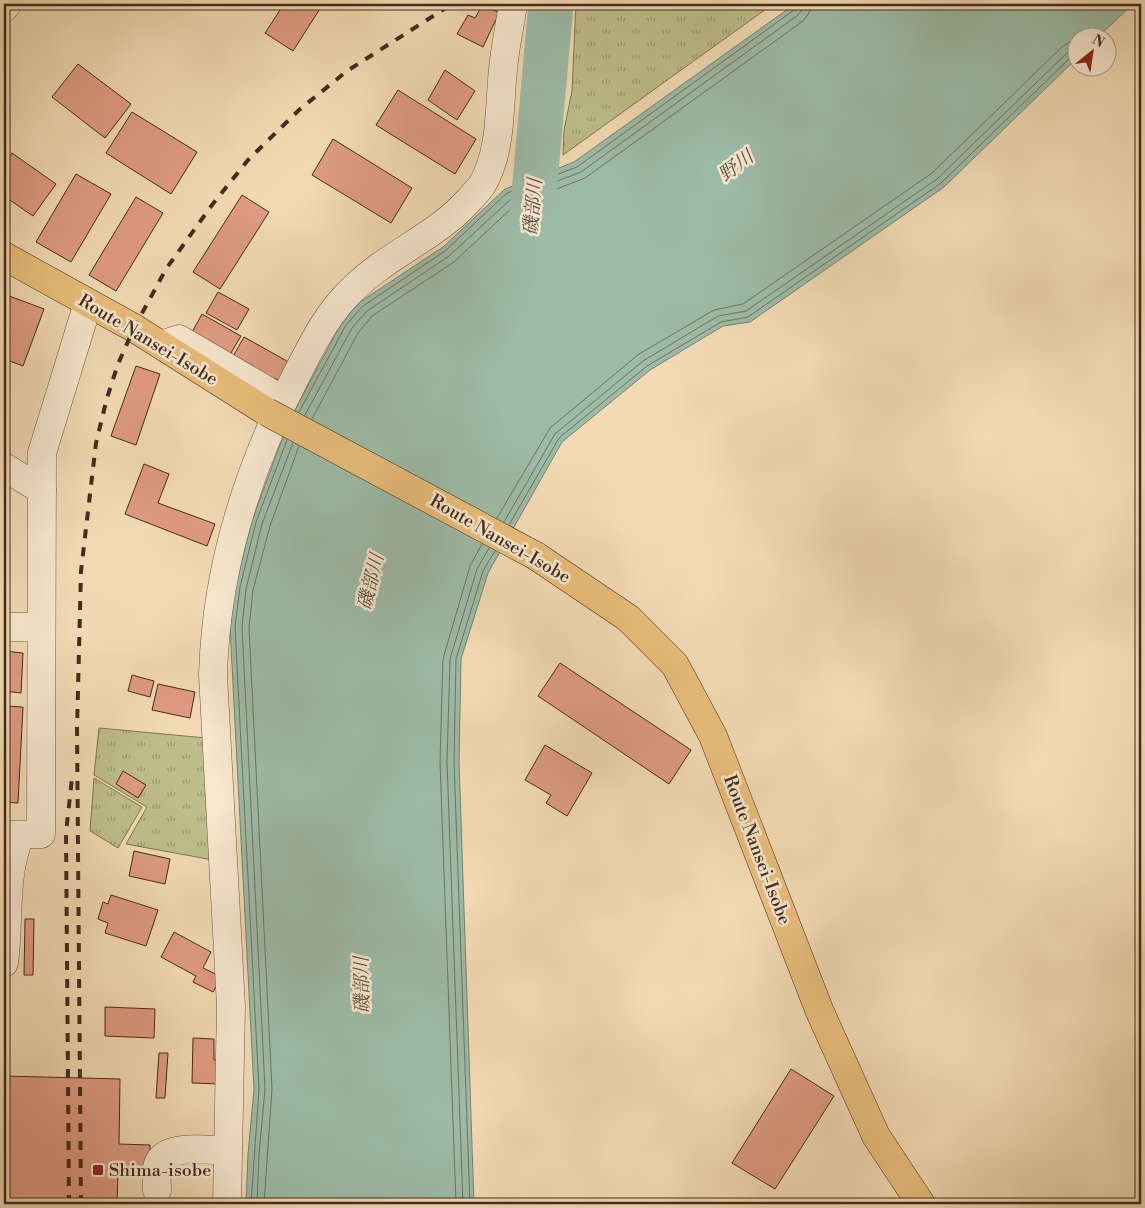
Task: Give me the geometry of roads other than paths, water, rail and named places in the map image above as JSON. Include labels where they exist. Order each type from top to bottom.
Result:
[{"type":"main road","name":"Route Nansei-Isobe","points":[[4,256],[161,345],[275,406],[536,556],[628,618],[675,665],[713,736],[820,1012],[876,1136],[921,1204]]},
{"type":"street","points":[[4,8],[7,4]]},
{"type":"street","points":[[227,1204],[231,1006],[213,675],[214,638],[227,557],[239,513],[275,406],[341,300],[367,276],[447,221],[481,187],[490,170],[495,153],[503,67],[513,4]]},
{"type":"street","points":[[4,963],[7,887],[12,854],[22,835],[42,627],[42,453],[88,303]]},
{"type":"street","points":[[4,467],[42,490]]},
{"type":"street","points":[[4,627],[42,627]]},
{"type":"street","points":[[157,1190],[158,1164],[163,1157],[171,1152],[183,1150],[227,1150]]},
{"type":"water","name":"野川","points":[[795,4],[1133,4],[1108,28],[1068,28],[1068,67],[944,187],[750,322],[723,326],[650,370],[562,442],[488,573],[461,659],[459,762],[474,1204],[246,1204],[254,1089],[230,627],[235,587],[252,521],[281,442],[297,406],[342,322],[360,302],[443,247],[505,189],[574,162]]},
{"type":"waterway","name":"磯部川","points":[[530,238],[551,4]]},
{"type":"railway","points":[[81,1204],[77,729],[81,571],[96,443],[107,398],[118,364],[134,328],[166,269],[212,205],[248,160],[299,110],[347,71],[452,4]]},
{"type":"railway","points":[[69,1204],[66,833],[72,778]]},
{"type":"place","name":"Shima-isobe","points":[[98,1170]]}]
